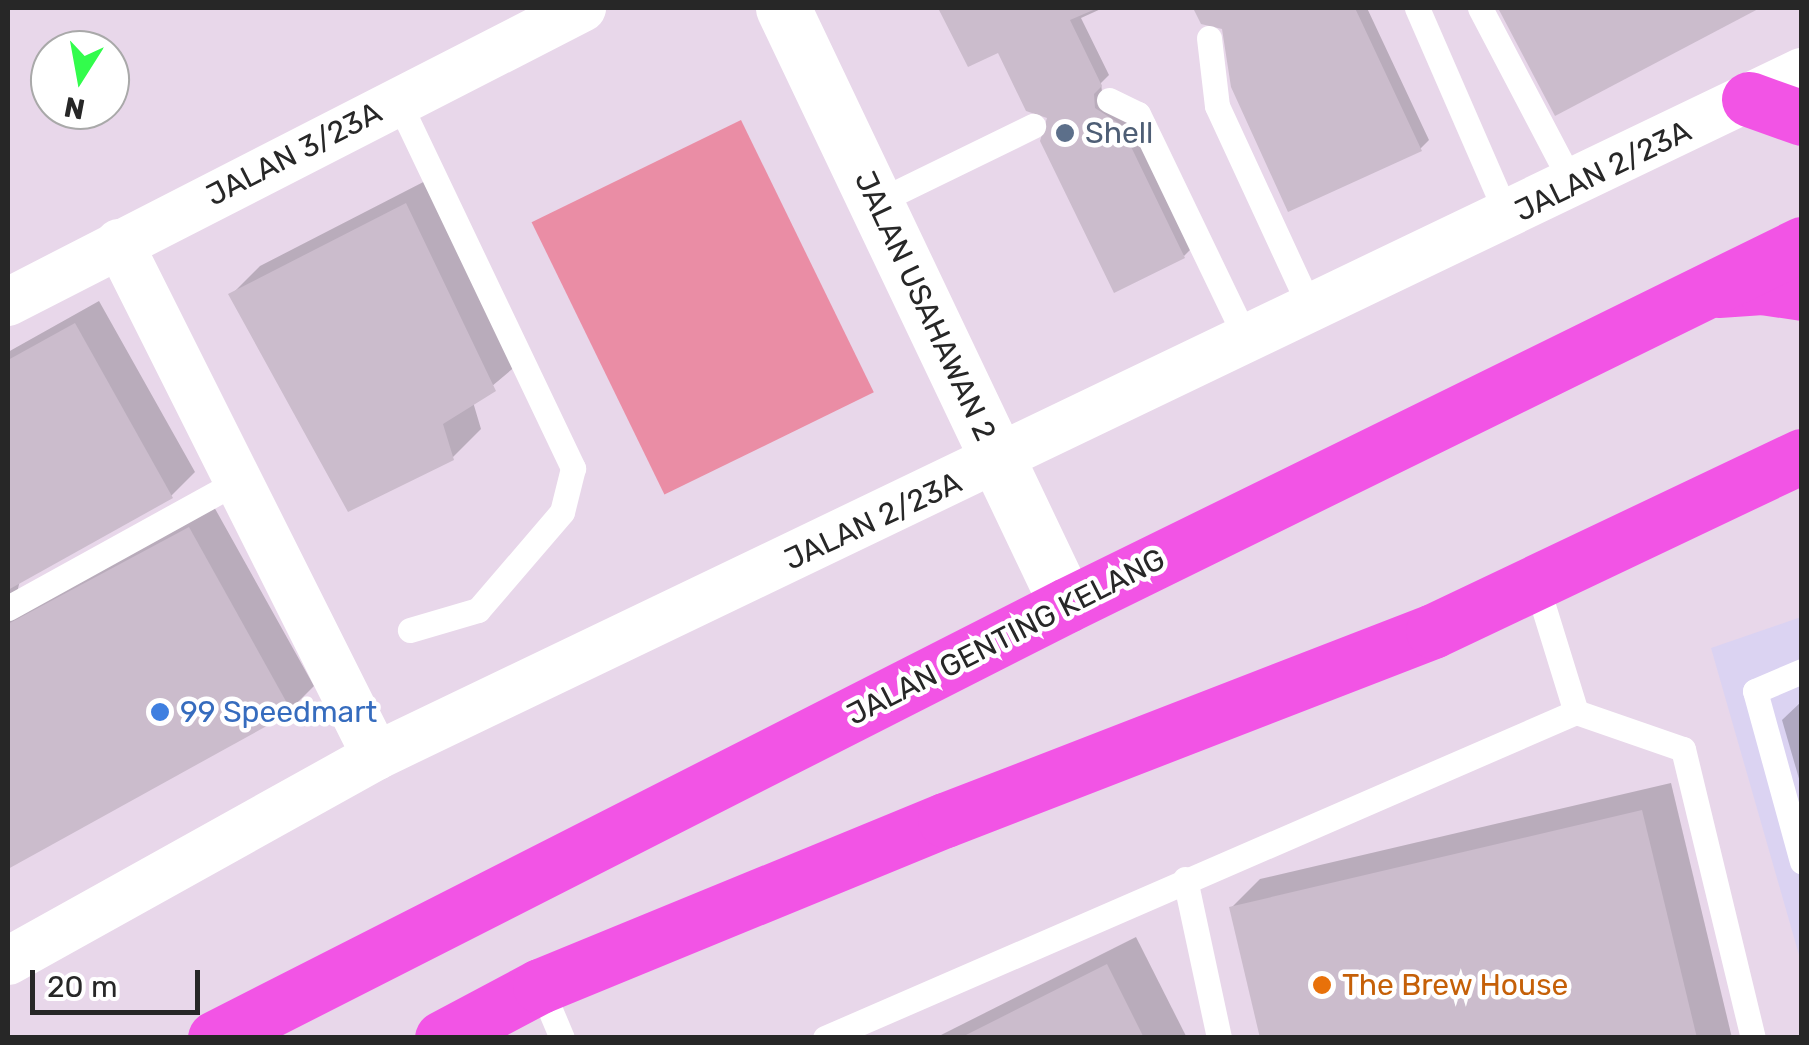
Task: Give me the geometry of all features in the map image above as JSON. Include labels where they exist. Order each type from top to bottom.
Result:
[{"type":"main road","points":[[1748,99],[1802,118]]},
{"type":"main road","name":"JALAN GENTING KELANG","points":[[215,1038],[1067,605],[1802,244]]},
{"type":"main road","points":[[1706,292],[1762,286],[1802,293]]},
{"type":"main road","points":[[442,1038],[540,986],[1432,631],[1797,454]]},
{"type":"street","name":"JALAN 3/23A","points":[[8,302],[582,8]]},
{"type":"street","name":"JALAN USAHAWAN 2","points":[[783,8],[1067,605]]},
{"type":"street","name":"JALAN 2/23A","points":[[8,961],[376,756],[1248,343],[1802,72]]},
{"type":"street","points":[[119,242],[376,756]]},
{"type":"lane","points":[[1417,8],[1508,217]]},
{"type":"lane","points":[[1480,8],[1573,185]]},
{"type":"lane","points":[[1209,38],[1217,106],[1312,312]]},
{"type":"lane","points":[[1109,100],[1138,114],[1248,343]]},
{"type":"lane","points":[[398,101],[573,468],[562,512],[478,610],[410,630]]},
{"type":"lane","points":[[876,203],[1033,126]]},
{"type":"lane","points":[[8,608],[238,481]]},
{"type":"lane","points":[[1536,583],[1576,712]]},
{"type":"lane","points":[[1802,670],[1755,691],[1802,862]]},
{"type":"lane","points":[[825,1038],[1576,712],[1684,750],[1753,1038]]},
{"type":"lane","points":[[1185,879],[1219,1038]]},
{"type":"lane","points":[[540,986],[562,1038]]},
{"type":"shaded area","points":[[741,120],[874,392],[664,494],[532,222]]},
{"type":"shaded area","points":[[1801,617],[1801,962],[1711,648]]},
{"type":"building","points":[[938,8],[1098,8],[1070,20],[1102,86],[1094,94],[1095,108],[1120,124],[1185,258],[1114,293],[1040,141],[1047,118],[1026,111],[998,53],[968,67]]},
{"type":"building","points":[[1193,8],[1355,8],[1422,151],[1288,212],[1231,87],[1222,29],[1201,24]]},
{"type":"building","points":[[1498,8],[1760,8],[1555,116]]},
{"type":"building","points":[[406,203],[496,391],[443,424],[454,460],[348,512],[228,294]]},
{"type":"building","points":[[75,323],[173,498],[8,590],[8,360]]},
{"type":"building","points":[[189,527],[292,712],[8,869],[8,624]]},
{"type":"building","points":[[1642,810],[1697,1038],[1260,1038],[1229,907]]},
{"type":"building","points":[[1107,964],[1144,1038],[960,1038]]},
{"type":"place","name":"Shell","points":[[1065,133]]},
{"type":"place","name":"99 Speedmart","points":[[160,712]]},
{"type":"place","name":"The Brew House","points":[[1322,985]]}]
